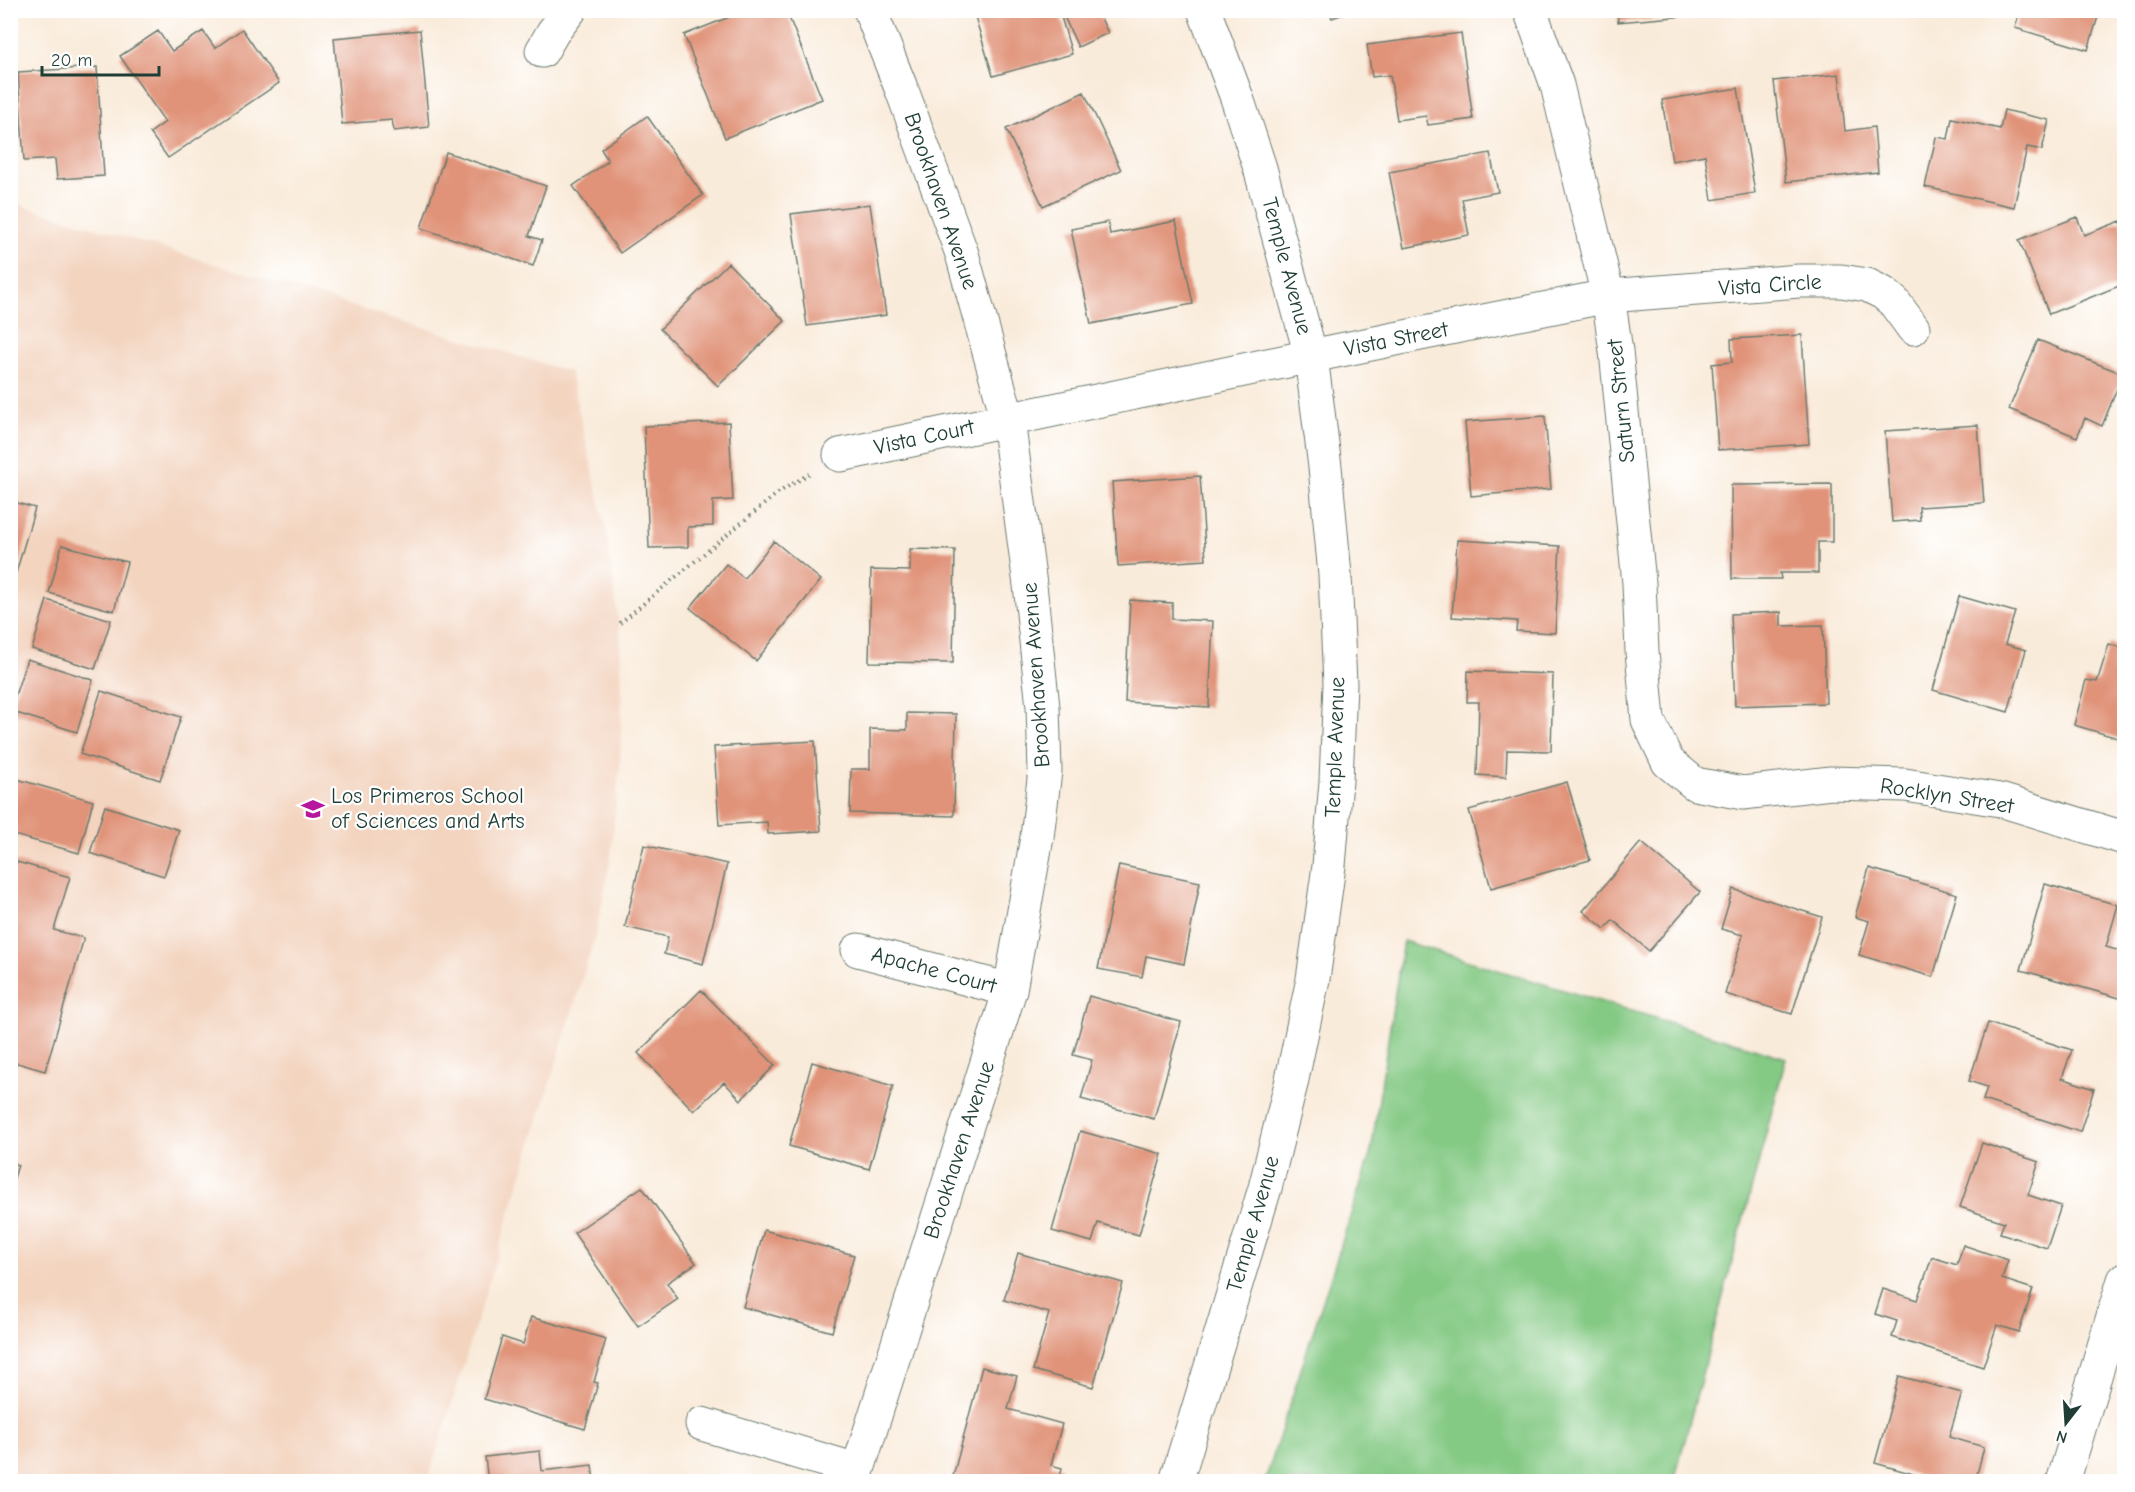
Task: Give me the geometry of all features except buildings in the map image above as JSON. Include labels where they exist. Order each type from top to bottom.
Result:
[{"type":"street","points":[[542,51],[570,10]]},
{"type":"street","name":"Brookhaven Avenue","points":[[855,1476],[1010,990],[1037,837],[1045,771],[1043,707],[1030,585],[1008,420],[962,254],[934,174],[870,10]]},
{"type":"street","name":"Temple Avenue","points":[[1176,1482],[1265,1188],[1291,1084],[1313,979],[1329,866],[1336,781],[1340,684],[1335,575],[1325,467],[1311,356],[1260,168],[1238,98],[1203,10]]},
{"type":"street","name":"Saturn Street","points":[[1530,10],[1557,85],[1608,297],[1617,351],[1638,572],[1648,720],[1668,762],[1695,784]]},
{"type":"street","name":"Vista Circle","points":[[1608,297],[1799,281],[1841,281],[1867,285],[1883,293],[1894,302],[1913,328]]},
{"type":"street","name":"Vista Street","points":[[1008,420],[1311,356],[1608,297]]},
{"type":"street","name":"Vista Court","points":[[840,455],[1008,420]]},
{"type":"street","name":"Rocklyn Street","points":[[1695,784],[1743,793],[1831,783],[1905,785],[2000,800],[2124,838]]},
{"type":"street","name":"Apache Court","points":[[858,950],[1010,990]]},
{"type":"street","points":[[2063,1482],[2124,1280]]},
{"type":"street","points":[[702,1424],[855,1476]]},
{"type":"path","points":[[620,622],[779,492],[840,455]]},
{"type":"shaded area","name":"Los Primeros School of Sciences and Arts","points":[[10,202],[570,372],[606,529],[620,634],[622,695],[620,762],[611,856],[596,933],[428,1481],[11,1481]]},
{"type":"green space","points":[[1403,941],[1786,1058],[1674,1481],[1265,1481],[1371,1152]]},
{"type":"place","name":"Los Primeros School of Sciences and Arts","points":[[313,809]]}]
